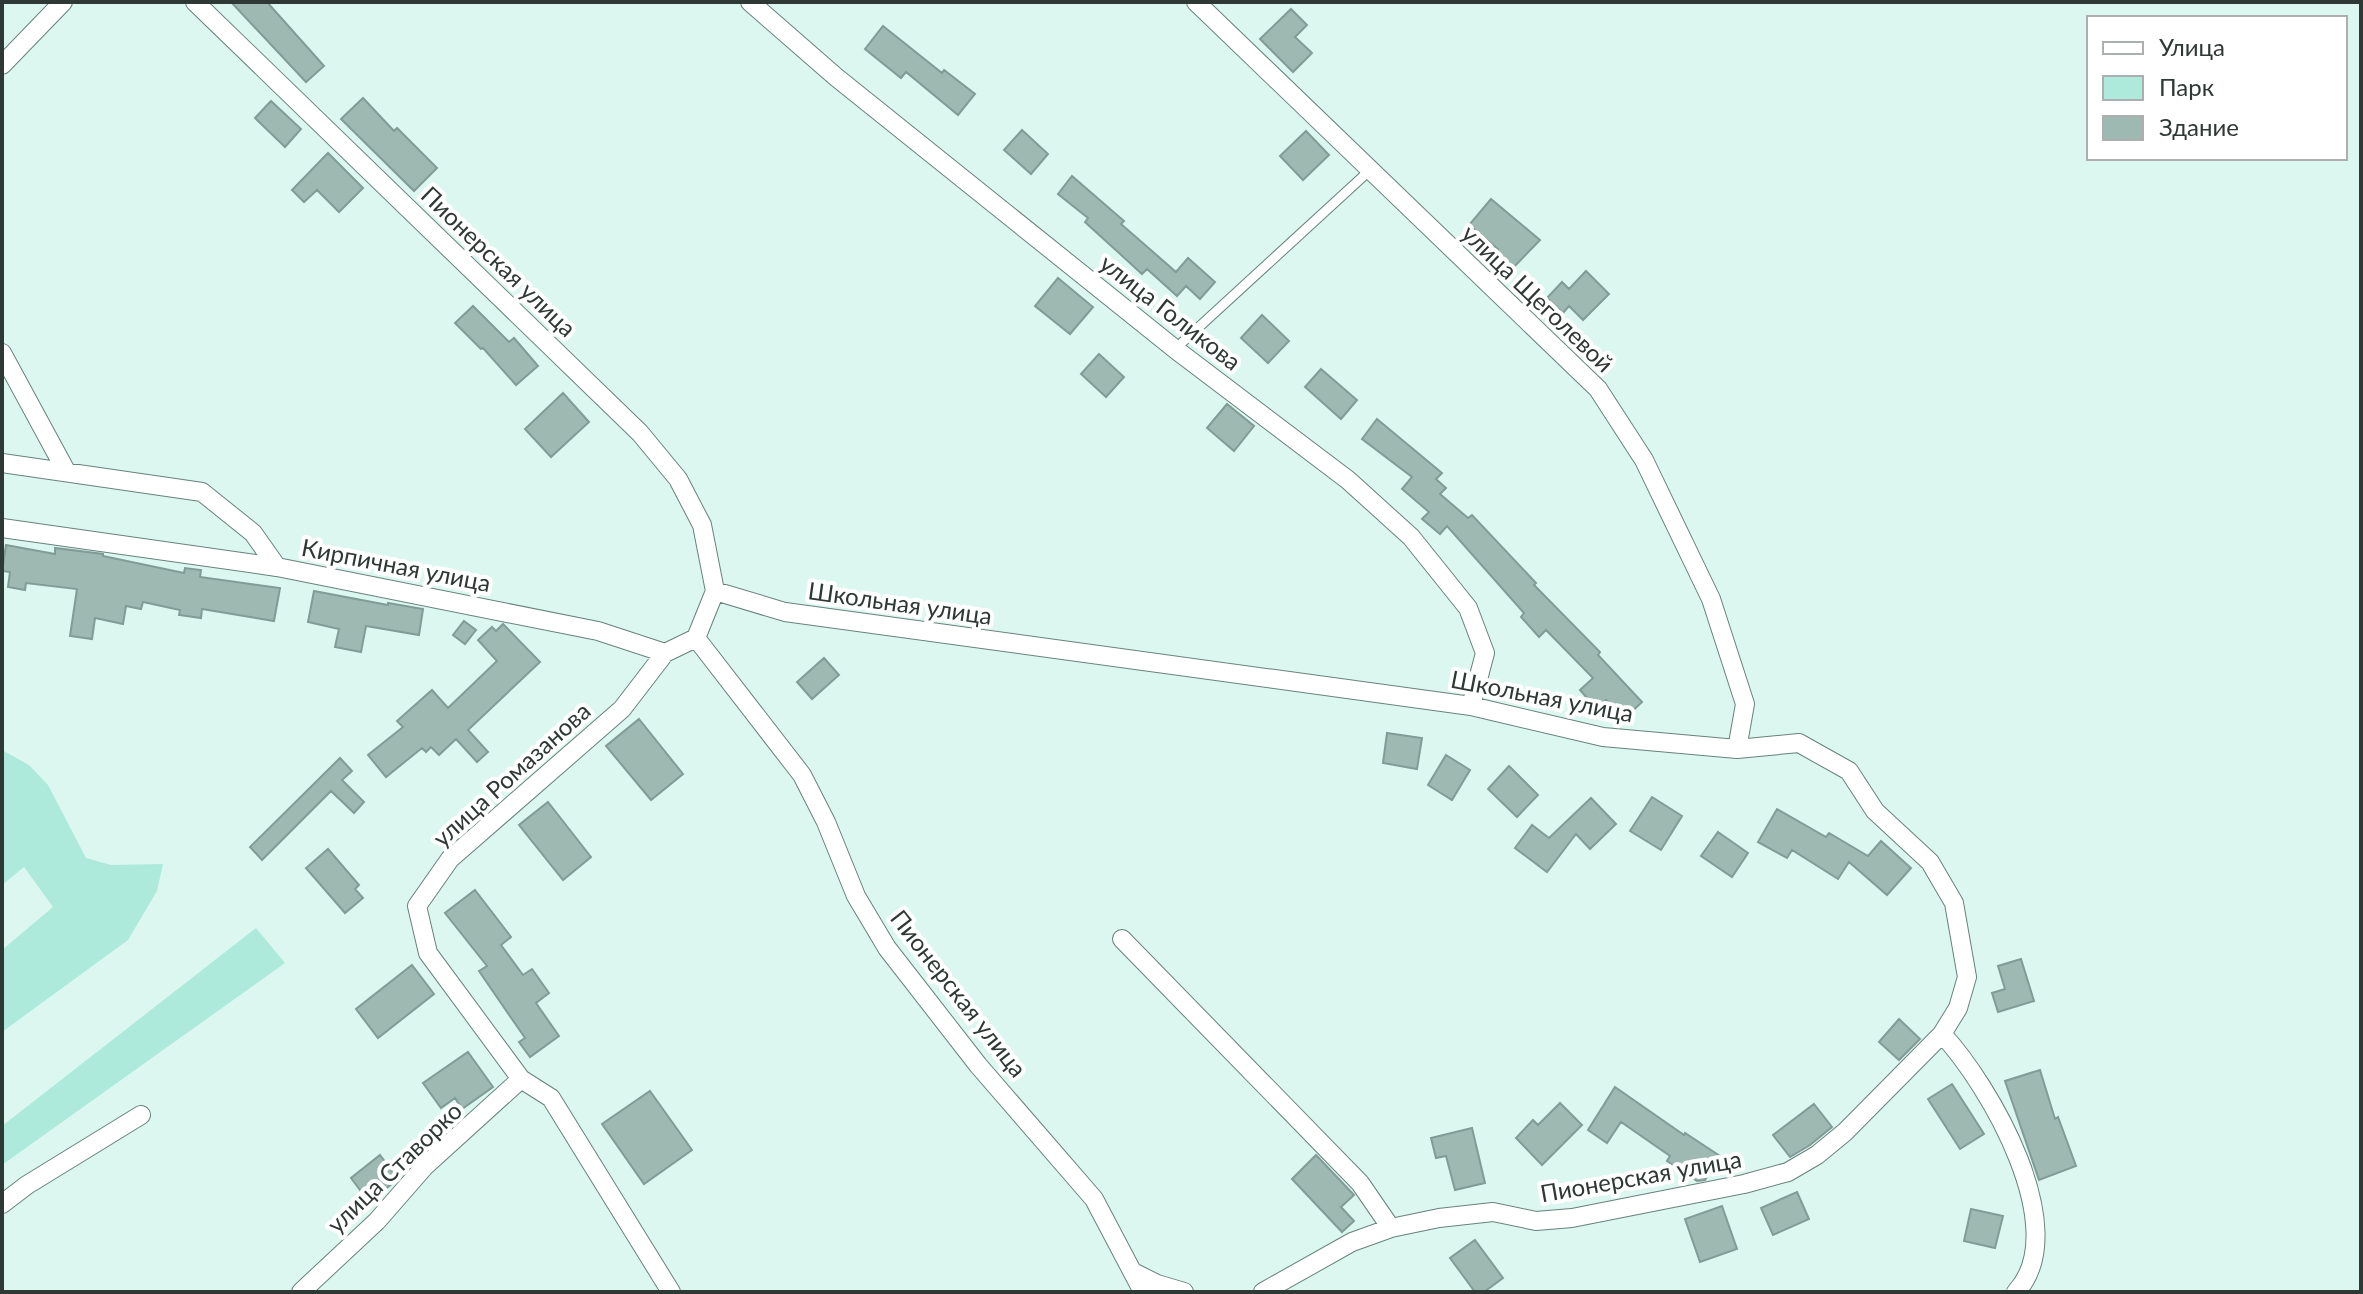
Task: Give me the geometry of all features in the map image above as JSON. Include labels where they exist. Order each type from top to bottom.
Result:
[{"type":"street","points":[[2,65],[43,8],[63,2]]},
{"type":"street","name":"Пионерская улица","points":[[195,2],[640,433],[678,479],[702,525],[715,591]]},
{"type":"street","name":"улица Голикова","points":[[750,2],[836,77],[1175,349],[1348,480],[1411,537],[1468,608],[1485,653],[1471,706]]},
{"type":"street","name":"улица Щеголевой","points":[[1196,2],[1598,389],[1644,460],[1711,599],[1745,704],[1737,749]]},
{"type":"street","points":[[2,353],[66,471]]},
{"type":"street","name":"Кирпичная улица","points":[[2,463],[202,492],[253,533],[277,567],[598,631],[665,653]]},
{"type":"street","points":[[2,528],[277,567]]},
{"type":"street","points":[[665,653],[696,638],[715,591]]},
{"type":"street","name":"Школьная улица","points":[[715,591],[785,612],[1471,706],[1603,737],[1737,749],[1799,743],[1849,771],[1875,811],[1930,862],[1954,903],[1967,977],[1958,1008],[1942,1034]]},
{"type":"street","name":"Пионерская улица","points":[[696,638],[802,775],[826,822],[856,896],[887,948],[978,1065],[1094,1199],[1143,1292]]},
{"type":"street","name":"улица Ромазанова","points":[[665,653],[622,709],[450,859],[417,906],[428,953],[521,1079],[551,1098],[671,1292]]},
{"type":"street","points":[[1122,939],[1360,1183],[1391,1228]]},
{"type":"street","points":[[1942,1034],[1962,1055],[2015,1146],[2032,1200],[2036,1247],[2030,1273],[2016,1292]]},
{"type":"street","name":"Пионерская улица","points":[[1263,1292],[1352,1242],[1391,1228],[1439,1218],[1493,1212],[1536,1221],[1572,1218],[1744,1184],[1788,1172],[1817,1155],[1845,1132],[1942,1034]]},
{"type":"street","name":"улица Ставорко","points":[[301,1292],[377,1221],[425,1166],[521,1079]]},
{"type":"street","points":[[2,1204],[27,1185],[141,1115]]},
{"type":"street","points":[[1135,1273],[1184,1292]]},
{"type":"lane","points":[[1175,349],[1369,171]]},
{"type":"green space","points":[[2,750],[29,765],[48,785],[86,858],[111,865],[163,864],[157,891],[128,940],[2,1032],[2,950],[53,907],[24,867],[2,885]]},
{"type":"green space","points":[[256,928],[285,963],[2,1165],[2,1126]]},
{"type":"building","points":[[231,2],[267,2],[324,66],[306,82]]},
{"type":"building","points":[[1291,9],[1307,25],[1295,37],[1312,53],[1293,72],[1260,39]]},
{"type":"building","points":[[883,26],[942,73],[944,70],[975,94],[958,115],[906,72],[901,78],[865,49]]},
{"type":"building","points":[[363,98],[394,131],[397,128],[437,168],[414,191],[341,119]]},
{"type":"building","points":[[271,101],[301,129],[285,147],[255,118]]},
{"type":"building","points":[[1022,130],[1048,154],[1031,174],[1004,150]]},
{"type":"building","points":[[1306,131],[1329,155],[1303,180],[1280,156]]},
{"type":"building","points":[[328,153],[363,188],[339,212],[317,190],[304,202],[292,190]]},
{"type":"building","points":[[1072,176],[1176,272],[1188,258],[1215,282],[1200,299],[1186,286],[1177,296],[1147,269],[1142,274],[1085,222],[1088,218],[1058,194]]},
{"type":"building","points":[[1491,199],[1540,240],[1510,271],[1493,254],[1498,249],[1469,225]]},
{"type":"building","points":[[1586,271],[1609,294],[1583,320],[1569,306],[1563,313],[1547,298],[1562,282],[1569,289]]},
{"type":"building","points":[[1058,278],[1093,307],[1070,334],[1035,306]]},
{"type":"building","points":[[473,306],[509,342],[514,338],[538,366],[516,385],[483,348],[455,323]]},
{"type":"building","points":[[1262,315],[1289,341],[1268,363],[1241,338]]},
{"type":"building","points":[[1099,354],[1124,377],[1106,397],[1081,374]]},
{"type":"building","points":[[1321,369],[1357,400],[1341,419],[1305,387]]},
{"type":"building","points":[[563,393],[589,422],[551,457],[525,429]]},
{"type":"building","points":[[1227,404],[1254,426],[1234,451],[1207,428]]},
{"type":"building","points":[[1377,419],[1442,473],[1436,479],[1446,488],[1440,494],[1468,518],[1472,515],[1536,583],[1534,585],[1600,652],[1598,655],[1642,702],[1624,719],[1606,700],[1597,709],[1580,690],[1593,678],[1546,630],[1539,637],[1521,617],[1524,613],[1447,526],[1440,534],[1422,519],[1429,512],[1402,489],[1412,477],[1362,439]]},
{"type":"building","points":[[6,545],[55,554],[55,548],[103,554],[184,573],[185,568],[201,570],[200,577],[280,588],[274,621],[202,609],[201,618],[179,615],[180,610],[143,602],[141,609],[126,606],[123,624],[95,618],[92,639],[70,636],[77,589],[26,583],[25,590],[8,587],[10,572],[2,571]]},
{"type":"building","points":[[314,591],[423,609],[419,635],[366,626],[361,652],[335,647],[339,629],[308,622]]},
{"type":"building","points":[[464,621],[476,630],[465,644],[453,635]]},
{"type":"building","points":[[503,624],[540,662],[468,730],[488,752],[477,762],[456,739],[439,755],[431,747],[426,752],[422,748],[386,777],[368,755],[403,727],[397,721],[432,690],[448,708],[497,661],[478,640],[492,627],[496,631]]},
{"type":"building","points":[[824,658],[839,675],[812,699],[797,682]]},
{"type":"building","points":[[639,719],[683,774],[651,800],[606,746]]},
{"type":"building","points":[[1387,733],[1422,738],[1417,769],[1383,763]]},
{"type":"building","points":[[1446,755],[1470,770],[1452,800],[1428,785]]},
{"type":"building","points":[[340,758],[352,771],[342,780],[364,802],[354,813],[331,791],[262,860],[250,847]]},
{"type":"building","points":[[1509,766],[1538,795],[1517,817],[1488,789]]},
{"type":"building","points":[[1652,797],[1682,816],[1661,850],[1630,831]]},
{"type":"building","points":[[1591,798],[1616,824],[1590,849],[1576,834],[1547,872],[1515,848],[1532,825],[1549,838]]},
{"type":"building","points":[[548,802],[591,857],[563,880],[519,825]]},
{"type":"building","points":[[1777,809],[1826,837],[1829,833],[1868,856],[1881,841],[1911,868],[1887,895],[1849,862],[1838,879],[1792,850],[1787,858],[1758,842]]},
{"type":"building","points":[[1718,832],[1748,853],[1732,877],[1701,856]]},
{"type":"building","points":[[328,849],[359,885],[355,889],[363,898],[345,913],[306,868]]},
{"type":"building","points":[[475,890],[511,937],[501,945],[523,975],[532,969],[549,993],[536,1003],[559,1036],[530,1057],[519,1042],[525,1038],[479,971],[487,966],[445,913]]},
{"type":"building","points":[[2021,959],[2034,1001],[1998,1012],[1992,993],[2005,989],[1998,966]]},
{"type":"building","points":[[412,965],[434,994],[378,1038],[356,1009]]},
{"type":"building","points":[[1899,1019],[1920,1039],[1899,1060],[1879,1042]]},
{"type":"building","points":[[468,1052],[493,1087],[462,1109],[455,1098],[441,1108],[423,1083]]},
{"type":"building","points":[[2040,1070],[2055,1119],[2058,1117],[2076,1166],[2039,1180],[2005,1081]]},
{"type":"building","points":[[1952,1084],[1984,1134],[1960,1149],[1928,1099]]},
{"type":"building","points":[[1615,1087],[1720,1156],[1705,1180],[1697,1181],[1667,1161],[1670,1156],[1621,1122],[1607,1143],[1588,1130]]},
{"type":"building","points":[[650,1091],[692,1150],[644,1184],[602,1124]]},
{"type":"building","points":[[1560,1103],[1582,1125],[1542,1165],[1516,1138],[1533,1120],[1538,1125]]},
{"type":"building","points":[[1814,1104],[1832,1127],[1790,1157],[1773,1135]]},
{"type":"building","points":[[1472,1128],[1485,1183],[1455,1190],[1446,1156],[1436,1158],[1431,1138]]},
{"type":"building","points":[[380,1155],[398,1179],[369,1202],[351,1178]]},
{"type":"building","points":[[1316,1155],[1354,1195],[1341,1207],[1354,1221],[1342,1232],[1292,1179]]},
{"type":"building","points":[[1797,1192],[1809,1219],[1773,1235],[1761,1208]]},
{"type":"building","points":[[1722,1206],[1737,1249],[1700,1262],[1685,1219]]},
{"type":"building","points":[[1971,1209],[2003,1216],[1995,1248],[1964,1241]]},
{"type":"building","points":[[1475,1240],[1503,1278],[1484,1292],[1475,1292],[1450,1258]]}]
